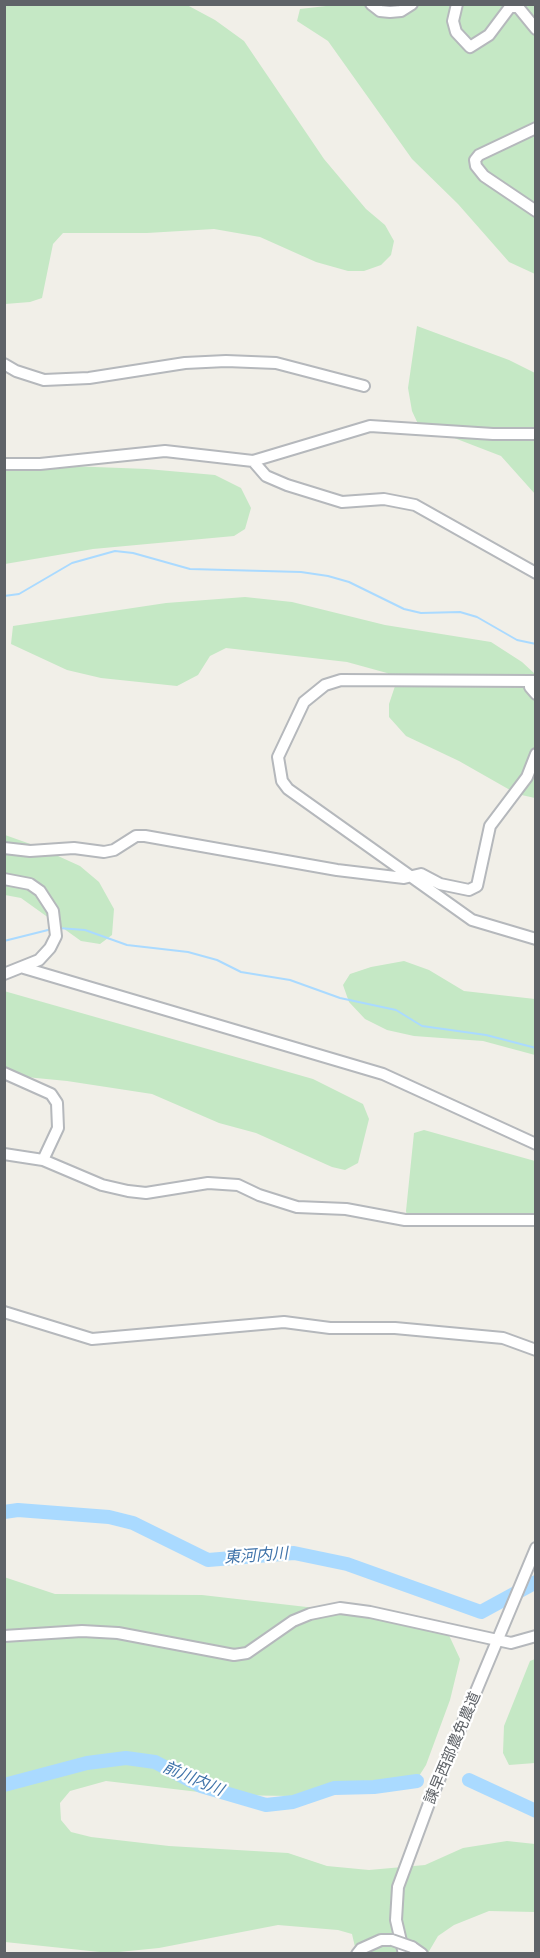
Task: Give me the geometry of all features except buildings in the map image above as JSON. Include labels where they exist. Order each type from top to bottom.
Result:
[{"type":"street","points":[[371,4],[380,11],[390,12],[401,11],[412,4]]},
{"type":"street","points":[[457,4],[453,21],[456,32],[470,47],[489,35],[510,7],[518,7],[536,29]]},
{"type":"street","points":[[536,128],[479,155],[475,160],[476,166],[484,176],[536,211]]},
{"type":"street","points":[[4,364],[16,371],[44,380],[89,378],[195,363],[226,361],[276,363],[364,386]]},
{"type":"street","points":[[4,464],[40,464],[165,451],[253,461],[335,434],[370,426],[493,434],[536,434]]},
{"type":"street","points":[[253,461],[266,476],[342,502],[384,498],[415,505],[536,573]]},
{"type":"street","points":[[536,694],[530,687],[533,681],[341,680],[324,685],[304,702],[278,757],[282,781],[288,789],[472,920],[536,939]]},
{"type":"street","points":[[4,848],[30,850],[74,848],[104,852],[114,850],[136,836],[144,836],[337,870],[405,878],[421,874],[440,884],[469,890],[477,886],[490,826],[531,780],[536,754]]},
{"type":"street","points":[[4,879],[30,884],[40,891],[53,910],[56,936],[50,948],[39,960],[24,968],[4,974]]},
{"type":"street","points":[[24,968],[263,1041],[383,1074],[536,1144]]},
{"type":"street","points":[[4,1072],[51,1094],[57,1103],[58,1128],[44,1160]]},
{"type":"street","points":[[4,1154],[44,1160],[102,1185],[128,1191],[146,1192],[208,1183],[238,1185],[259,1195],[297,1207],[346,1209],[405,1220],[536,1220]]},
{"type":"street","points":[[4,1312],[92,1339],[284,1322],[330,1328],[395,1328],[503,1338],[536,1350]]},
{"type":"street","name":"諫早西部農免農道","points":[[408,1950],[396,1920],[398,1887],[428,1806],[536,1548]]},
{"type":"street","points":[[4,1636],[82,1631],[118,1633],[234,1655],[247,1653],[293,1621],[340,1608],[370,1612],[497,1641],[511,1643],[536,1636]]},
{"type":"street","points":[[357,1953],[381,1940],[392,1940],[408,1950],[422,1953]]},
{"type":"green space","points":[[5,4],[187,5],[215,20],[244,41],[324,159],[366,209],[385,225],[394,241],[391,255],[381,265],[364,271],[348,271],[316,262],[260,237],[214,229],[147,233],[63,233],[53,244],[42,298],[30,302],[5,304]]},
{"type":"green space","points":[[335,5],[535,5],[535,274],[509,262],[458,204],[412,159],[328,41],[297,21],[300,9]]},
{"type":"green space","points":[[417,326],[509,360],[535,373],[535,494],[501,456],[418,424],[412,411],[408,388]]},
{"type":"green space","points":[[43,465],[147,469],[215,475],[241,488],[251,508],[245,529],[234,536],[93,549],[5,564],[5,471]]},
{"type":"green space","points":[[245,597],[292,602],[385,625],[491,642],[522,662],[535,674],[535,798],[517,794],[459,761],[406,736],[389,717],[389,704],[397,680],[387,673],[347,662],[226,648],[210,656],[198,675],[177,686],[101,678],[67,670],[11,644],[13,626],[166,603]]},
{"type":"green space","points":[[5,835],[80,866],[99,882],[114,909],[112,935],[100,944],[81,941],[21,898],[5,895]]},
{"type":"green space","points":[[404,961],[429,970],[464,991],[535,999],[535,1055],[483,1041],[414,1036],[387,1030],[365,1019],[349,1002],[343,985],[350,974],[371,967]]},
{"type":"green space","points":[[4,991],[313,1079],[363,1104],[369,1119],[358,1163],[345,1170],[332,1167],[256,1133],[219,1123],[152,1094],[67,1081],[5,1075]]},
{"type":"green space","points":[[424,1130],[535,1161],[535,1226],[524,1222],[419,1226],[408,1223],[406,1211],[414,1133]]},
{"type":"green space","points":[[4,1577],[55,1594],[202,1595],[394,1617],[447,1631],[460,1659],[450,1700],[426,1765],[414,1784],[368,1793],[290,1796],[224,1795],[106,1781],[70,1791],[60,1803],[61,1820],[71,1832],[91,1837],[169,1846],[288,1853],[327,1866],[369,1870],[425,1865],[463,1848],[507,1841],[535,1844],[535,1912],[489,1911],[454,1925],[438,1936],[428,1953],[350,1953],[355,1947],[352,1934],[338,1930],[278,1925],[159,1948],[109,1953],[5,1942]]},
{"type":"green space","points":[[535,1659],[535,1763],[509,1765],[503,1753],[504,1726],[530,1661]]},
{"type":"waterway","points":[[4,596],[19,594],[72,563],[115,551],[133,553],[190,569],[301,572],[328,576],[349,582],[404,609],[421,613],[460,612],[477,617],[517,640],[536,644]]},
{"type":"waterway","points":[[58,928],[85,930],[127,945],[188,952],[217,960],[241,972],[290,980],[340,998],[396,1010],[422,1026],[486,1035],[536,1048]]},
{"type":"waterway","points":[[4,941],[52,929]]},
{"type":"waterway","name":"東河内川","points":[[4,1512],[18,1510],[109,1517],[133,1523],[208,1560],[294,1553],[347,1564],[481,1612],[536,1582]]},
{"type":"waterway","name":"前川内川","points":[[4,1785],[87,1763],[126,1758],[155,1762],[201,1786],[266,1805],[293,1802],[334,1788],[374,1787],[417,1781]]},
{"type":"waterway","name":"前川内川","points":[[469,1780],[536,1811]]}]
